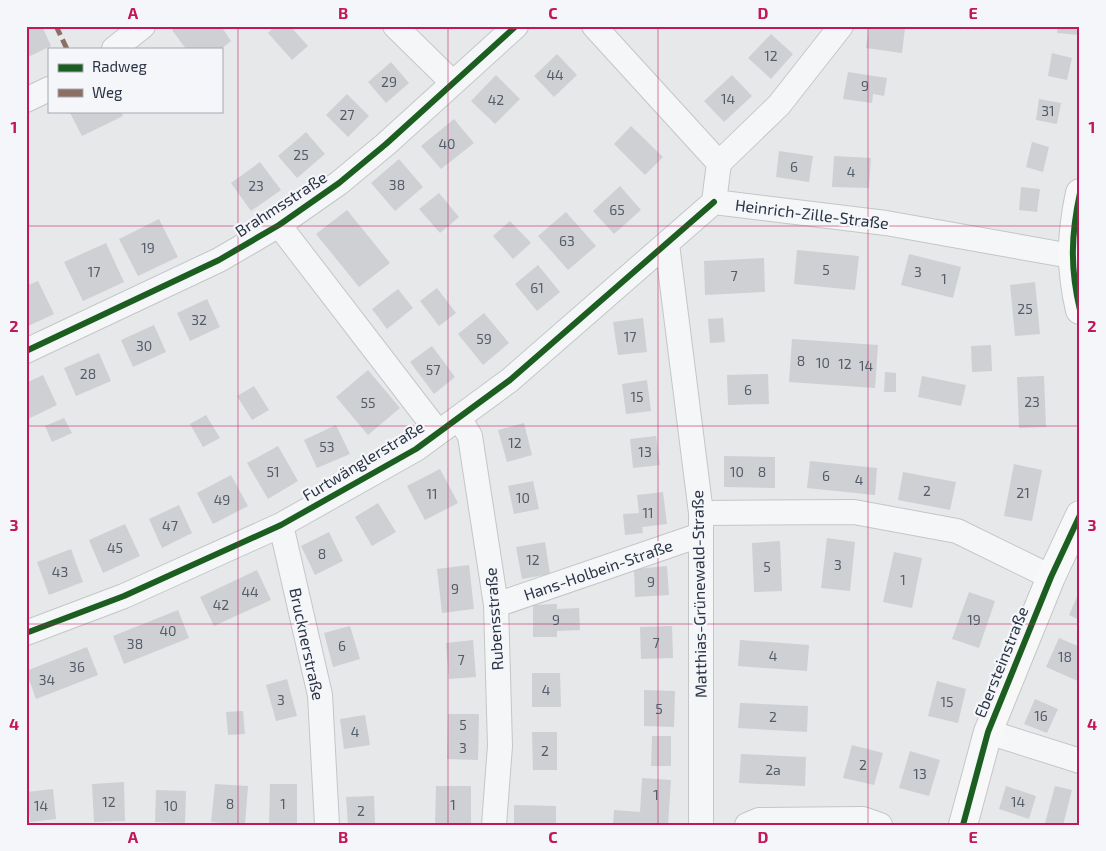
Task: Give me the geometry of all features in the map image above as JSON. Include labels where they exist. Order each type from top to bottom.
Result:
[{"type":"street","points":[[115,48],[143,26]]},
{"type":"street","points":[[395,26],[452,83]]},
{"type":"street","name":"Brahmsstraße","points":[[26,352],[219,260],[279,225],[339,183],[516,26]]},
{"type":"street","points":[[594,26],[719,163],[779,105],[841,26]]},
{"type":"street","points":[[26,100],[48,89]]},
{"type":"street","name":"Heinrich-Zille-Straße","points":[[719,163],[714,202],[886,223],[1071,256]]},
{"type":"street","points":[[1080,193],[1074,217],[1071,256],[1080,310]]},
{"type":"street","name":"Furtwänglerstraße","points":[[26,632],[124,596],[280,525],[416,449],[510,380],[714,202]]},
{"type":"street","points":[[279,225],[438,432]]},
{"type":"street","name":"Matthias-Grünewald-Straße","points":[[667,244],[701,524],[702,825]]},
{"type":"street","name":"Rubensstraße","points":[[459,418],[470,436],[496,605],[500,746],[494,825]]},
{"type":"street","name":"Hans-Holbein-Straße","points":[[496,605],[701,524],[854,512],[957,531],[1051,577]]},
{"type":"street","name":"Ebersteinstraße","points":[[963,825],[988,732],[1051,577],[1080,515]]},
{"type":"street","name":"Brucknerstraße","points":[[280,525],[320,694],[327,825]]},
{"type":"street","points":[[988,732],[1080,761]]},
{"type":"street","points":[[747,825],[759,820],[863,819],[880,825]]},
{"type":"building","points":[[26,26],[42,26],[51,46],[26,58]]},
{"type":"building","points":[[177,26],[221,26],[231,41],[222,48],[185,48],[172,30]]},
{"type":"building","points":[[275,26],[290,26],[308,46],[292,60],[268,33]]},
{"type":"building","points":[[869,26],[905,28],[902,53],[866,48]]},
{"type":"building","points":[[1058,26],[1080,26],[1080,35],[1057,33]]},
{"type":"building","points":[[771,34],[793,54],[771,79],[748,58]]},
{"type":"building","points":[[1052,53],[1072,58],[1067,80],[1048,76]]},
{"type":"building","points":[[557,54],[577,75],[554,97],[534,76]]},
{"type":"building","points":[[391,62],[409,83],[386,103],[368,82]]},
{"type":"building","points":[[848,72],[887,78],[884,96],[873,94],[872,103],[843,99]]},
{"type":"building","points":[[496,75],[520,99],[495,124],[471,101]]},
{"type":"building","points":[[732,75],[752,96],[724,122],[704,101]]},
{"type":"building","points":[[347,94],[369,116],[348,137],[326,115]]},
{"type":"building","points":[[1039,99],[1061,103],[1057,124],[1036,120]]},
{"type":"building","points":[[70,112],[121,112],[123,116],[82,136]]},
{"type":"building","points":[[454,119],[474,143],[441,169],[421,146]]},
{"type":"building","points":[[631,126],[663,157],[645,175],[614,144]]},
{"type":"building","points":[[306,132],[325,154],[297,178],[278,156]]},
{"type":"building","points":[[1032,142],[1049,147],[1043,172],[1026,167]]},
{"type":"building","points":[[779,151],[813,156],[809,182],[776,177]]},
{"type":"building","points":[[834,156],[871,158],[869,188],[832,187]]},
{"type":"building","points":[[399,159],[423,187],[395,211],[371,183]]},
{"type":"building","points":[[260,162],[281,190],[251,211],[231,183]]},
{"type":"building","points":[[620,186],[641,210],[614,234],[593,211]]},
{"type":"building","points":[[1021,187],[1040,189],[1037,212],[1019,210]]},
{"type":"building","points":[[439,193],[459,217],[440,233],[419,209]]},
{"type":"building","points":[[347,210],[390,263],[359,287],[316,234]]},
{"type":"building","points":[[566,212],[596,246],[568,270],[538,236]]},
{"type":"building","points":[[159,219],[178,257],[138,276],[119,239]]},
{"type":"building","points":[[510,221],[531,243],[513,259],[493,236]]},
{"type":"building","points":[[106,243],[124,282],[83,301],[64,262]]},
{"type":"building","points":[[797,250],[859,256],[855,290],[794,284]]},
{"type":"building","points":[[909,254],[961,267],[953,298],[901,285]]},
{"type":"building","points":[[764,258],[765,292],[705,295],[704,261]]},
{"type":"building","points":[[538,265],[560,292],[537,311],[515,284]]},
{"type":"building","points":[[38,281],[54,314],[26,327],[26,286]]},
{"type":"building","points":[[1035,282],[1040,334],[1015,336],[1010,285]]},
{"type":"building","points":[[437,288],[456,313],[439,326],[420,301]]},
{"type":"building","points":[[398,289],[413,308],[387,329],[372,309]]},
{"type":"building","points":[[207,299],[220,327],[190,341],[177,313]]},
{"type":"building","points":[[484,313],[509,343],[483,365],[458,334]]},
{"type":"building","points":[[643,318],[647,352],[618,355],[613,322]]},
{"type":"building","points":[[723,318],[725,342],[710,343],[708,319]]},
{"type":"building","points":[[154,325],[166,352],[133,367],[121,340]]},
{"type":"building","points":[[792,339],[878,345],[875,388],[789,382]]},
{"type":"building","points":[[991,345],[992,371],[972,372],[971,346]]},
{"type":"building","points":[[432,346],[455,377],[434,394],[410,362]]},
{"type":"building","points":[[99,353],[111,381],[76,396],[64,368]]},
{"type":"building","points":[[368,370],[400,408],[368,435],[336,397]]},
{"type":"building","points":[[885,372],[896,373],[896,392],[884,392]]},
{"type":"building","points":[[768,374],[769,404],[728,405],[727,375]]},
{"type":"building","points":[[43,375],[57,405],[26,420],[26,383]]},
{"type":"building","points":[[922,376],[966,385],[961,406],[918,397]]},
{"type":"building","points":[[1044,376],[1046,427],[1019,428],[1017,377]]},
{"type":"building","points":[[647,380],[651,411],[626,414],[622,384]]},
{"type":"building","points":[[254,386],[269,410],[252,420],[237,396]]},
{"type":"building","points":[[206,415],[220,438],[203,447],[190,424]]},
{"type":"building","points":[[64,418],[72,433],[52,442],[45,426]]},
{"type":"building","points":[[524,423],[532,455],[507,462],[498,430]]},
{"type":"building","points":[[336,425],[350,454],[317,468],[304,440]]},
{"type":"building","points":[[656,436],[660,465],[633,468],[630,439]]},
{"type":"building","points":[[278,446],[298,481],[268,499],[247,463]]},
{"type":"building","points":[[724,456],[775,457],[775,488],[724,487]]},
{"type":"building","points":[[810,461],[877,468],[875,495],[807,488]]},
{"type":"building","points":[[1014,464],[1042,470],[1032,521],[1004,516]]},
{"type":"building","points":[[440,469],[458,503],[425,520],[407,486]]},
{"type":"building","points":[[903,472],[956,482],[950,510],[898,500]]},
{"type":"building","points":[[231,475],[248,506],[213,524],[197,493]]},
{"type":"building","points":[[533,481],[539,509],[514,514],[508,486]]},
{"type":"building","points":[[663,492],[667,524],[642,527],[643,533],[625,535],[623,514],[639,513],[637,495]]},
{"type":"building","points":[[378,503],[396,532],[372,546],[355,517]]},
{"type":"building","points":[[179,505],[192,533],[162,548],[149,519]]},
{"type":"building","points":[[125,524],[140,556],[103,573],[89,540]]},
{"type":"building","points":[[329,532],[343,561],[315,575],[301,546]]},
{"type":"building","points":[[827,538],[855,542],[850,591],[821,588]]},
{"type":"building","points":[[780,541],[782,591],[754,592],[752,543]]},
{"type":"building","points":[[545,542],[550,574],[522,579],[516,547]]},
{"type":"building","points":[[71,549],[83,582],[49,595],[37,562]]},
{"type":"building","points":[[894,552],[922,558],[912,608],[883,602]]},
{"type":"building","points":[[469,565],[474,609],[442,613],[437,569]]},
{"type":"building","points":[[667,566],[669,595],[635,597],[634,569]]},
{"type":"building","points":[[257,570],[271,600],[214,626],[200,597]]},
{"type":"building","points":[[1080,590],[1080,620],[1069,615]]},
{"type":"building","points":[[969,592],[995,601],[979,648],[952,639]]},
{"type":"building","points":[[557,604],[557,609],[579,608],[580,630],[557,631],[557,637],[533,637],[533,605]]},
{"type":"building","points":[[178,610],[189,638],[124,664],[113,636]]},
{"type":"building","points":[[350,626],[360,659],[333,667],[324,633]]},
{"type":"building","points":[[672,626],[673,658],[641,659],[640,627]]},
{"type":"building","points":[[1059,638],[1080,647],[1080,682],[1046,667]]},
{"type":"building","points":[[473,640],[476,677],[449,679],[446,643]]},
{"type":"building","points":[[740,640],[809,645],[807,671],[738,666]]},
{"type":"building","points":[[87,647],[98,675],[36,699],[26,671]]},
{"type":"building","points":[[532,673],[560,673],[561,707],[532,707]]},
{"type":"building","points":[[287,679],[297,716],[276,721],[266,685]]},
{"type":"building","points":[[937,681],[966,689],[958,723],[928,716]]},
{"type":"building","points":[[644,690],[675,691],[674,727],[644,726]]},
{"type":"building","points":[[1035,699],[1058,709],[1047,733],[1024,724]]},
{"type":"building","points":[[740,703],[808,706],[807,732],[738,728]]},
{"type":"building","points":[[243,711],[245,734],[228,735],[226,712]]},
{"type":"building","points":[[448,714],[479,714],[478,760],[447,759]]},
{"type":"building","points":[[365,715],[370,745],[344,749],[340,719]]},
{"type":"building","points":[[532,732],[557,732],[557,770],[533,770]]},
{"type":"building","points":[[652,736],[671,736],[671,766],[651,766]]},
{"type":"building","points":[[852,745],[883,753],[874,785],[843,778]]},
{"type":"building","points":[[910,751],[940,760],[929,796],[899,788]]},
{"type":"building","points":[[741,754],[806,757],[805,786],[739,783]]},
{"type":"building","points":[[642,778],[671,780],[668,825],[613,825],[614,810],[640,812]]},
{"type":"building","points":[[124,782],[125,821],[94,822],[92,784]]},
{"type":"building","points":[[215,784],[248,786],[245,825],[211,822]]},
{"type":"building","points":[[270,784],[297,784],[297,825],[269,825]]},
{"type":"building","points":[[436,786],[471,786],[471,825],[435,825]]},
{"type":"building","points":[[1006,786],[1036,796],[1029,819],[999,809]]},
{"type":"building","points":[[1055,786],[1072,790],[1063,825],[1045,823]]},
{"type":"building","points":[[53,789],[56,819],[30,822],[27,792]]},
{"type":"building","points":[[156,790],[186,791],[185,823],[155,822]]},
{"type":"building","points":[[374,796],[375,825],[348,825],[346,797]]},
{"type":"building","points":[[514,805],[556,806],[556,825],[514,825]]},
{"type":"marked path","points":[[56,26],[67,48]]},
{"type":"cycle path","points":[[26,351],[219,260],[279,225],[339,183],[386,144],[516,26]]},
{"type":"cycle path","points":[[1080,193],[1073,237],[1073,266],[1080,310]]},
{"type":"cycle path","points":[[26,633],[124,596],[281,525],[416,449],[510,380],[714,202]]},
{"type":"cycle path","points":[[963,825],[988,732],[1051,577],[1080,515]]}]
